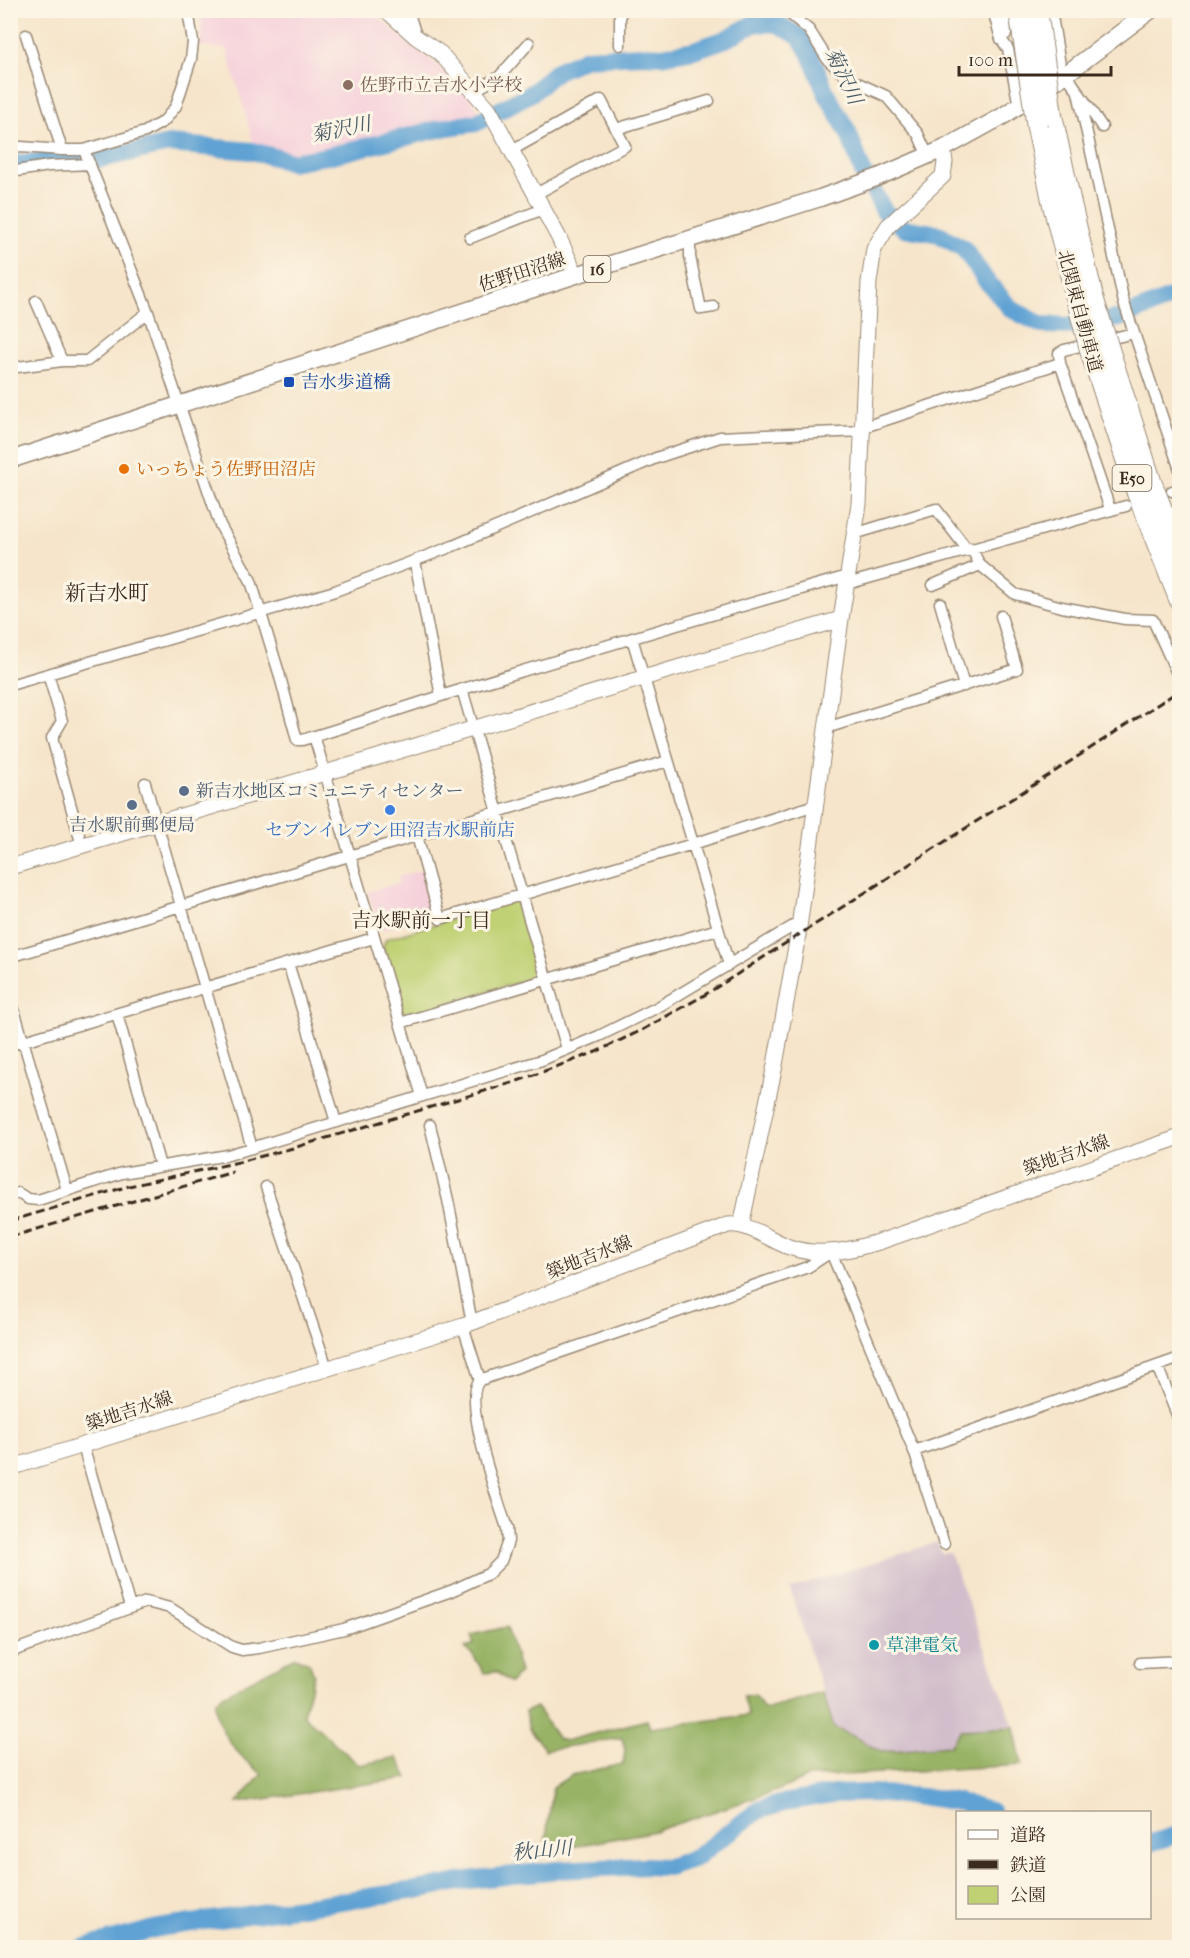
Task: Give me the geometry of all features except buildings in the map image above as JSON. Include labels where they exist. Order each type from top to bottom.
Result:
[{"type":"highway","name":"北関東自動車道","points":[[1019,10],[1045,121],[1070,199],[1085,299],[1137,493],[1179,601]]},
{"type":"highway","name":"北関東自動車道","points":[[1037,10],[1045,121]]},
{"type":"highway","name":"北関東自動車道","points":[[1099,350],[1179,555]]},
{"type":"main road","name":"佐野田沼線","points":[[10,460],[576,275],[830,195],[943,149],[1019,105],[1066,74],[1151,10]]},
{"type":"street","points":[[10,148],[84,150],[145,132],[164,121],[176,106],[191,59],[193,42],[188,10]]},
{"type":"street","points":[[386,10],[416,37],[440,53],[489,109],[559,238],[576,275]]},
{"type":"street","points":[[408,10],[416,37]]},
{"type":"street","points":[[620,10],[620,45]]},
{"type":"street","points":[[785,10],[809,30],[828,60],[849,79],[886,96],[918,134],[928,156]]},
{"type":"street","points":[[993,10],[1008,49],[1019,105]]},
{"type":"street","points":[[1004,37],[1005,10]]},
{"type":"street","points":[[1051,10],[1060,65],[1102,127]]},
{"type":"street","points":[[1004,37],[1028,25],[1053,24]]},
{"type":"street","points":[[26,35],[62,150]]},
{"type":"street","points":[[473,91],[499,77],[529,43]]},
{"type":"street","points":[[1078,92],[1125,303],[1179,470]]},
{"type":"street","points":[[512,150],[601,100],[616,129],[624,146],[534,195]]},
{"type":"street","points":[[616,129],[709,101]]},
{"type":"street","points":[[741,1226],[776,1065],[800,922],[855,534],[863,429],[868,282],[874,249],[888,226],[943,176],[945,162],[943,149]]},
{"type":"street","points":[[84,150],[148,312],[220,525],[250,581],[297,740],[632,638],[1126,506]]},
{"type":"street","points":[[10,172],[49,166],[90,164]]},
{"type":"street","points":[[470,238],[543,209]]},
{"type":"street","points":[[690,240],[690,257],[702,309],[714,307]]},
{"type":"street","points":[[36,302],[62,362]]},
{"type":"street","points":[[10,368],[87,361],[148,312]]},
{"type":"street","points":[[1110,509],[1060,363],[1059,353],[1134,333]]},
{"type":"street","points":[[10,685],[335,591],[415,561],[542,509],[656,458],[699,443],[720,437],[863,429],[1060,363]]},
{"type":"street","points":[[855,534],[936,509],[980,565],[1015,594],[1125,619],[1153,620],[1176,671],[1179,668]]},
{"type":"street","points":[[415,561],[441,696]]},
{"type":"street","points":[[933,585],[980,565]]},
{"type":"street","points":[[940,603],[964,686]]},
{"type":"street","points":[[826,728],[1017,669],[1001,616]]},
{"type":"street","points":[[10,867],[841,620]]},
{"type":"street","points":[[632,638],[729,965]]},
{"type":"street","points":[[48,674],[62,721],[52,738],[82,846]]},
{"type":"street","points":[[462,689],[567,1049]]},
{"type":"street","points":[[314,736],[422,1096]]},
{"type":"street","points":[[10,957],[668,761]]},
{"type":"street","points":[[144,783],[252,1148]]},
{"type":"street","points":[[417,836],[440,919],[693,844],[815,805]]},
{"type":"street","points":[[10,1195],[18,1193],[28,1199],[38,1200],[122,1173],[228,1155],[542,1060],[599,1036],[658,1007],[800,922]]},
{"type":"street","points":[[400,1023],[718,929]]},
{"type":"street","points":[[10,1045],[374,938]]},
{"type":"street","points":[[288,963],[336,1122]]},
{"type":"street","points":[[10,996],[67,1190]]},
{"type":"street","points":[[117,1014],[160,1166]]},
{"type":"street","points":[[430,1125],[448,1200],[467,1324],[480,1380]]},
{"type":"street","name":"築地吉水線","points":[[10,1468],[467,1324],[722,1227],[741,1226],[800,1250],[831,1252],[851,1250],[1179,1137]]},
{"type":"street","points":[[266,1187],[327,1368]]},
{"type":"street","points":[[10,1652],[146,1602],[170,1608],[232,1647],[242,1650],[344,1629],[418,1604],[488,1574],[501,1561],[508,1541],[507,1528],[479,1431],[474,1397],[476,1384],[480,1380],[808,1267],[831,1252],[914,1451],[944,1544]]},
{"type":"street","points":[[914,1451],[1179,1359]]},
{"type":"street","points":[[1157,1366],[1179,1422]]},
{"type":"street","points":[[83,1446],[130,1607]]},
{"type":"street","points":[[1140,1663],[1179,1661]]},
{"type":"shaded area","name":"佐野市立吉水小学校","points":[[202,11],[371,11],[450,76],[467,93],[481,115],[321,152],[291,153],[254,145],[227,49],[200,46]]},
{"type":"shaded area","points":[[422,870],[434,914],[383,930],[379,927],[368,892],[399,883],[398,877]]},
{"type":"shaded area","name":"草津電気","points":[[938,1542],[941,1553],[950,1553],[1014,1727],[961,1730],[949,1746],[881,1752],[834,1728],[790,1589]]},
{"type":"green space","points":[[512,901],[519,903],[540,973],[537,977],[409,1015],[402,1012],[383,946],[386,939]]},
{"type":"green space","points":[[507,1627],[520,1672],[510,1683],[496,1672],[484,1673],[473,1655],[465,1648],[474,1644],[471,1635]]},
{"type":"green space","points":[[295,1657],[309,1663],[314,1674],[303,1715],[359,1765],[397,1757],[408,1778],[237,1803],[262,1774],[238,1752],[225,1734],[216,1713],[215,1702],[221,1696]]},
{"type":"green space","points":[[823,1693],[834,1728],[881,1752],[949,1746],[961,1730],[1014,1727],[1022,1765],[808,1777],[779,1790],[655,1831],[544,1852],[553,1787],[572,1775],[623,1764],[625,1750],[622,1738],[545,1750],[529,1729],[525,1712],[536,1707],[558,1739],[565,1741],[647,1720],[650,1728],[749,1715],[743,1696],[755,1694],[764,1709]]},
{"type":"waterway","name":"菊沢川","points":[[10,164],[69,159],[92,161],[169,144],[252,151],[292,162],[332,155],[447,127],[476,123],[533,92],[557,71],[586,58],[662,56],[694,50],[726,39],[755,23],[778,24],[800,37],[812,58],[826,93],[848,132],[863,172],[884,211],[904,228],[939,234],[964,249],[985,279],[1011,309],[1042,325],[1074,326],[1120,318],[1180,294]]},
{"type":"waterway","name":"秋山川","points":[[82,1948],[158,1928],[469,1880],[557,1870],[668,1867],[695,1858],[759,1810],[787,1802],[833,1794],[870,1793],[934,1798],[959,1802],[989,1811]]},
{"type":"waterway","name":"秋山川","points":[[1151,1843],[1180,1834]]},
{"type":"railway","points":[[10,1221],[129,1186],[293,1148],[515,1082],[596,1052],[642,1030],[703,996],[1180,690]]},
{"type":"railway","points":[[10,1237],[233,1172]]},
{"type":"place","name":"佐野市立吉水小学校","points":[[348,85]]},
{"type":"place","name":"吉水歩道橋","points":[[289,382]]},
{"type":"place","name":"いっちょう佐野田沼店","points":[[124,469]]},
{"type":"place","name":"新吉水地区コミュニティセンター","points":[[184,791]]},
{"type":"place","name":"吉水駅前郵便局","points":[[132,805]]},
{"type":"place","name":"セブンイレブン田沼吉水駅前店","points":[[390,810]]},
{"type":"place","name":"草津電気","points":[[874,1645]]},
{"type":"district","name":"新吉水町","points":[[107,593]]},
{"type":"district","name":"吉水駅前一丁目","points":[[421,920]]}]
